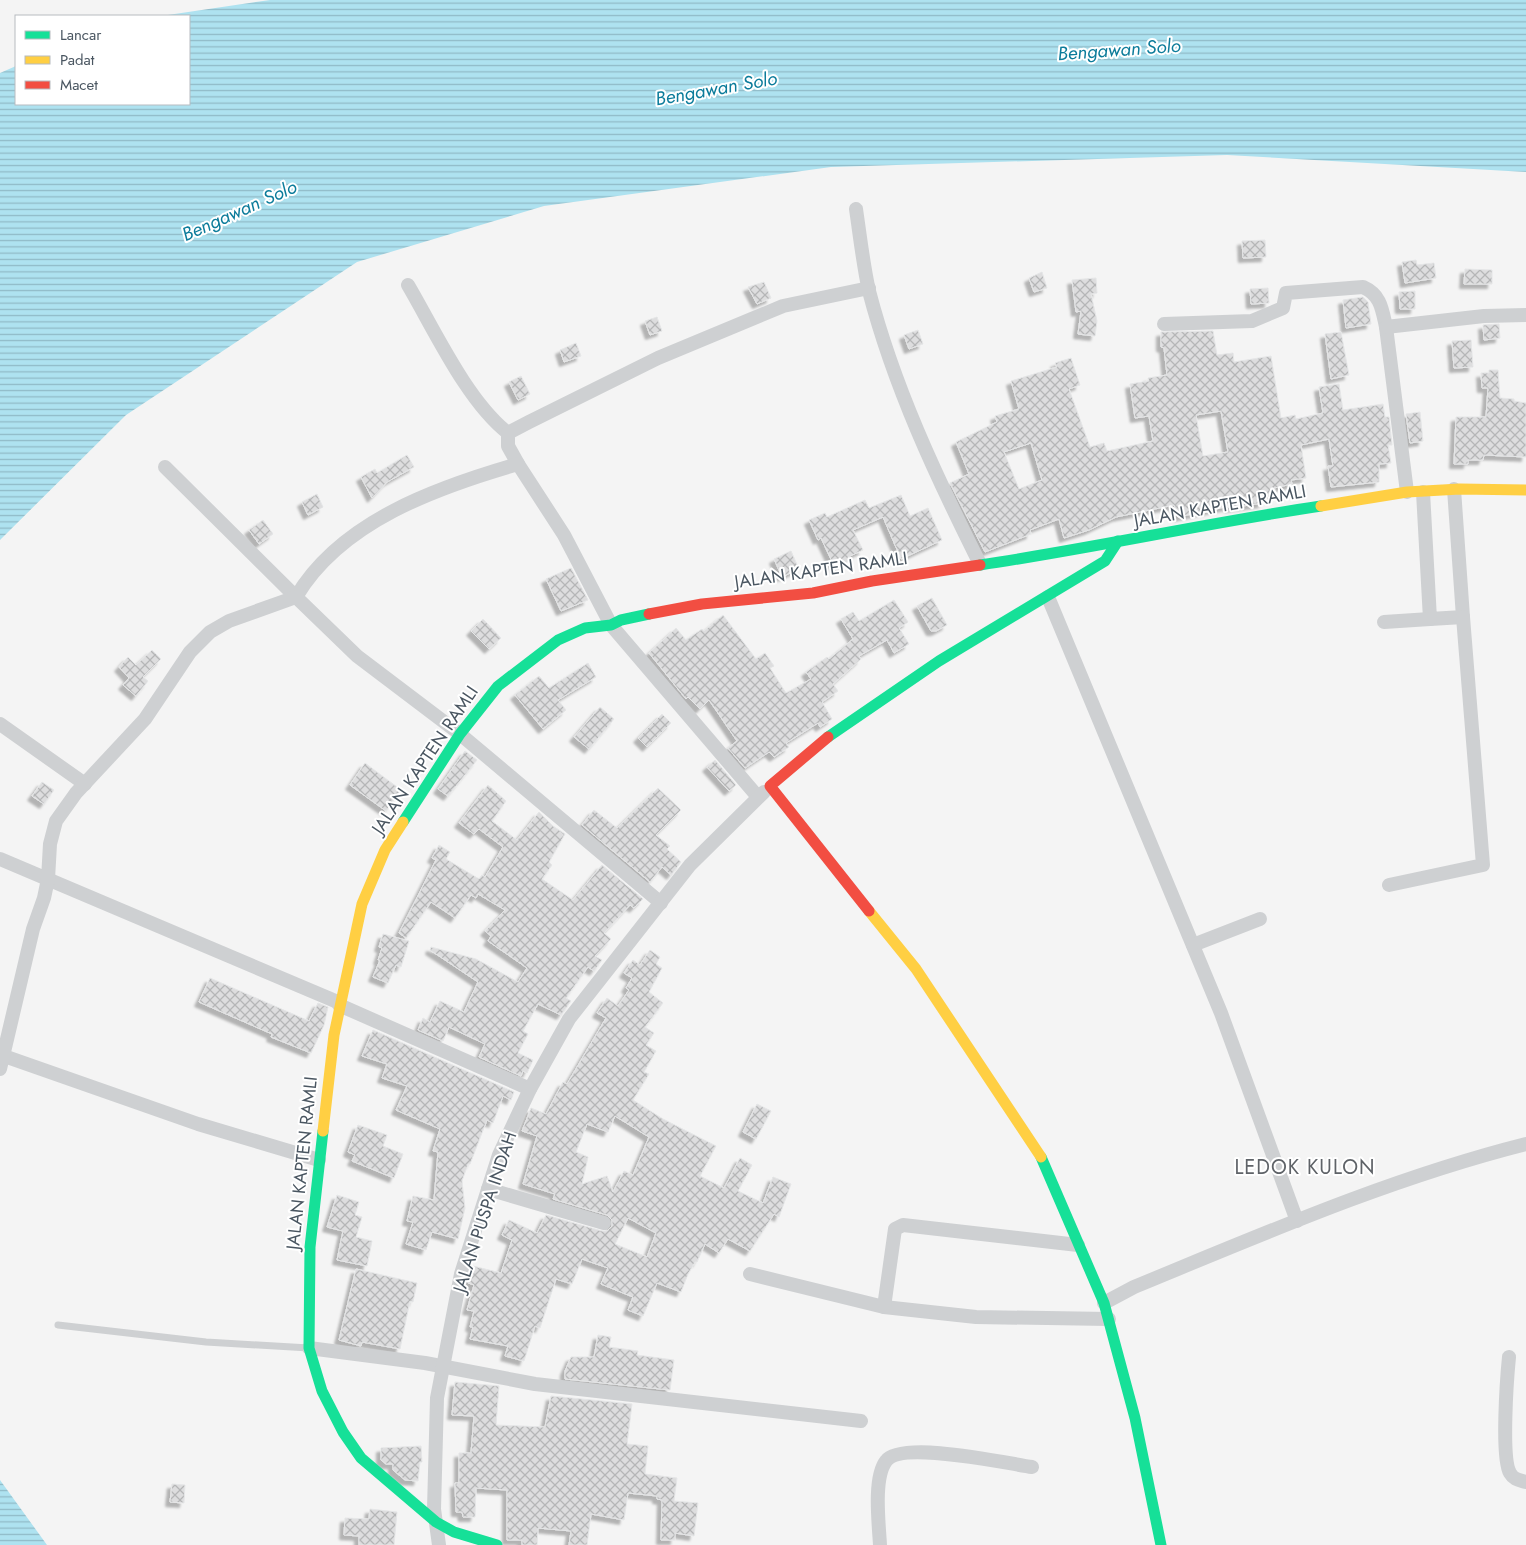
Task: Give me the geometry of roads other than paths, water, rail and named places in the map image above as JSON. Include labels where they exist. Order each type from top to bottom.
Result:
[{"type":"street","points":[[856,209],[869,288],[882,337],[907,405],[939,482],[980,564]]},
{"type":"street","points":[[408,285],[473,395],[491,420],[508,433]]},
{"type":"street","points":[[1164,324],[1252,321],[1283,308],[1286,293],[1363,286],[1370,290],[1381,302],[1386,327],[1407,492]]},
{"type":"street","points":[[508,433],[658,358],[783,306],[869,288]]},
{"type":"street","points":[[1386,327],[1484,316],[1526,315]]},
{"type":"street","points":[[508,433],[508,446],[564,535],[611,625],[758,797]]},
{"type":"street","points":[[318,1160],[231,1135],[2,1063],[33,929],[48,879],[50,844],[56,821],[85,784],[145,719],[190,652],[210,632],[229,621],[296,596],[312,575],[332,555],[381,518],[470,478],[518,464]]},
{"type":"street","points":[[165,467],[357,656],[460,734],[661,903]]},
{"type":"street","points":[[1389,885],[1483,865],[1454,489]]},
{"type":"street","name":"JALAN KAPTEN RAMLI","points":[[497,1545],[454,1532],[436,1522],[361,1458],[344,1432],[322,1391],[309,1348],[310,1248],[318,1160],[340,1004],[362,904],[385,850],[460,734],[498,686],[558,640],[585,628],[611,625],[621,620],[702,604],[813,593],[872,581],[1052,554],[1210,523],[1407,492],[1454,489],[1526,490]]},
{"type":"street","points":[[1423,492],[1430,619]]},
{"type":"street","points":[[1118,541],[1105,561],[939,661],[836,731],[770,786],[886,930],[949,1017],[978,1066],[1045,1164],[1104,1303],[1135,1418],[1161,1545]]},
{"type":"street","points":[[1048,597],[1224,1022],[1297,1221]]},
{"type":"street","points":[[1384,622],[1463,617]]},
{"type":"street","points":[[0,724],[85,784]]},
{"type":"street","name":"JALAN PUSPA INDAH","points":[[439,1545],[434,1475],[436,1407],[442,1368],[461,1274],[499,1155],[530,1088],[569,1019],[690,865],[770,786]]},
{"type":"street","points":[[0,859],[340,1004],[530,1088]]},
{"type":"street","points":[[1193,945],[1260,919]]},
{"type":"street","points":[[1104,1303],[1134,1287],[1297,1221],[1444,1166],[1526,1144]]},
{"type":"street","points":[[488,1189],[604,1223]]},
{"type":"street","points":[[884,1307],[895,1229],[898,1226],[903,1225],[1078,1245]]},
{"type":"street","points":[[750,1274],[884,1307],[976,1317],[1109,1320]]},
{"type":"street","points":[[309,1348],[340,1351],[535,1384],[861,1421]]},
{"type":"street","points":[[1509,1356],[1506,1458],[1510,1475],[1514,1479],[1526,1482]]},
{"type":"street","points":[[880,1545],[877,1507],[880,1481],[885,1462],[893,1455],[919,1450],[1032,1467]]},
{"type":"lane","points":[[58,1326],[206,1342],[309,1348]]},
{"type":"water","name":"Bengawan Solo","points":[[270,0],[1526,0],[1526,172],[1227,155],[831,167],[544,206],[357,262],[126,415],[0,540],[0,73],[15,66],[15,105],[190,105],[190,15],[168,15]]},
{"type":"water","points":[[0,1480],[47,1545],[0,1545]]},
{"type":"district","name":"LEDOK KULON","points":[[1305,1167]]}]
